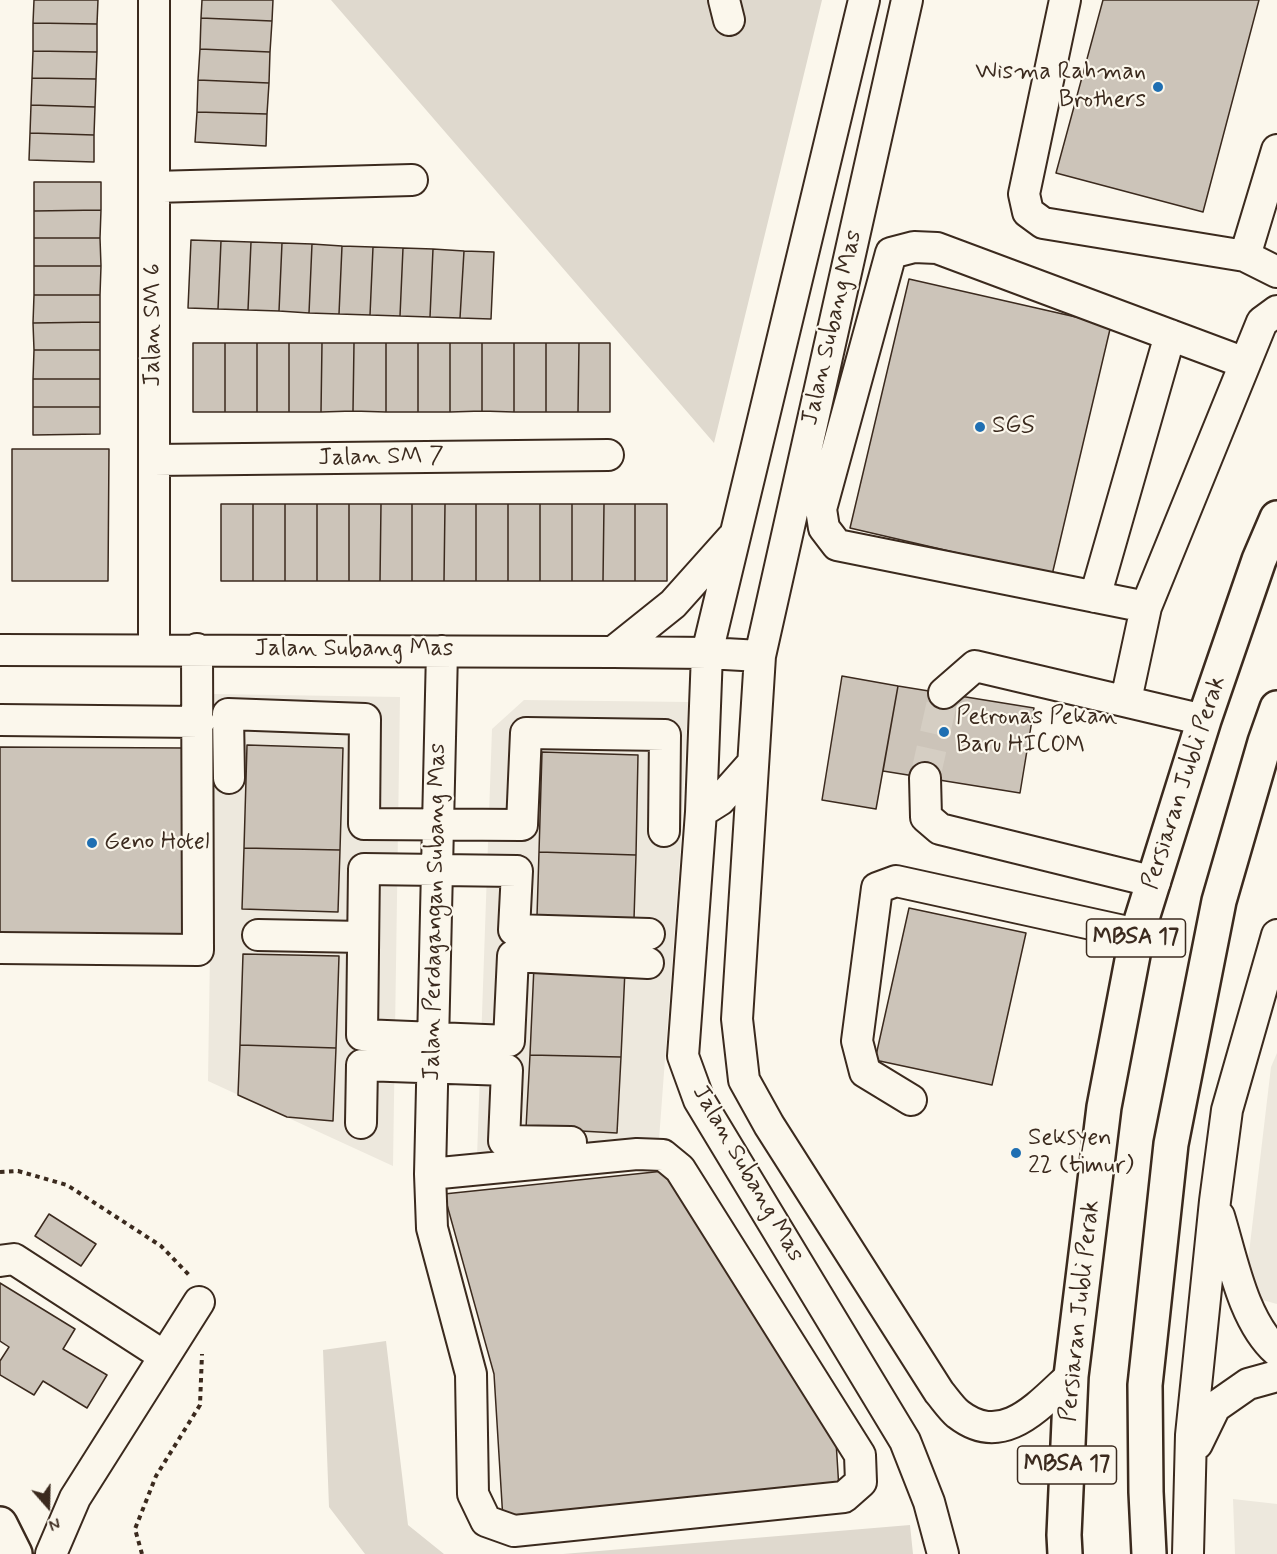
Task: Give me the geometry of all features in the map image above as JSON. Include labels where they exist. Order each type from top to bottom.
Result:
[{"type":"main road","name":"Persiaran Jubli Perak","points":[[1065,1554],[1071,1376],[1104,1107],[1137,934],[1204,720],[1259,560],[1277,518]]},
{"type":"main road","name":"MBSA 17","points":[[1149,1554],[1145,1385],[1171,1144],[1219,901],[1277,708]]},
{"type":"main road","points":[[0,1524],[15,1554]]},
{"type":"street","name":"Jalan SM 6","points":[[154,0],[154,651]]},
{"type":"street","name":"Jalan Subang Mas","points":[[864,0],[707,653],[701,812],[683,1056],[699,1100],[905,1441],[929,1502],[943,1554]]},
{"type":"street","name":"Jalan Subang Mas","points":[[907,0],[760,656],[737,1019],[744,1080],[769,1125],[939,1392],[956,1413],[980,1427],[1005,1427],[1036,1409],[1071,1376]]},
{"type":"street","points":[[1065,0],[1024,194],[1028,212],[1043,223],[1245,256],[1277,272]]},
{"type":"street","points":[[1245,256],[1277,150]]},
{"type":"street","points":[[154,187],[412,180]]},
{"type":"street","points":[[1146,607],[837,544],[824,528],[821,509],[891,253],[914,247],[937,248],[1245,363]]},
{"type":"street","points":[[1126,700],[1146,607],[1262,322],[1277,311]]},
{"type":"street","points":[[1095,597],[1170,335]]},
{"type":"street","name":"Jalan SM 7","points":[[154,460],[608,455]]},
{"type":"street","points":[[613,652],[673,604],[735,534]]},
{"type":"street","points":[[0,948],[198,950],[170,733],[197,649]]},
{"type":"street","name":"Jalan Subang Mas","points":[[0,650],[613,652],[760,656]]},
{"type":"street","name":"Jalan Perdagangan Subang Mas","points":[[430,1174],[637,1154],[663,1155],[680,1169],[860,1455],[861,1482],[844,1497],[514,1531],[486,1521],[472,1494],[471,1374],[432,1228],[430,1174],[442,651]]},
{"type":"street","points":[[944,693],[975,666],[1204,720]]},
{"type":"street","points":[[229,778],[228,714],[365,718],[364,824],[522,825],[526,733],[665,735],[663,831]]},
{"type":"street","points":[[0,720],[170,733]]},
{"type":"street","points":[[701,812],[720,800],[752,764]]},
{"type":"street","points":[[925,778],[926,817],[940,829],[1155,882]]},
{"type":"street","points":[[648,963],[513,956],[508,1041],[362,1035],[364,869],[517,871],[514,930],[649,934]]},
{"type":"street","points":[[911,1100],[865,1072],[857,1041],[878,888],[896,881],[1137,934]]},
{"type":"street","points":[[258,935],[363,937]]},
{"type":"street","points":[[1188,1554],[1191,1435],[1227,1110],[1277,936]]},
{"type":"street","points":[[361,1123],[362,1065],[507,1070],[504,1141],[571,1142]]},
{"type":"street","points":[[1215,1202],[1243,1298],[1266,1341],[1277,1351]]},
{"type":"street","points":[[0,1261],[14,1259],[164,1356]]},
{"type":"street","points":[[51,1554],[75,1498],[199,1302]]},
{"type":"street","points":[[1190,1459],[1215,1407],[1248,1384],[1277,1376]]},
{"type":"shaded area","points":[[331,0],[822,0],[714,443]]},
{"type":"shaded area","points":[[214,694],[400,697],[393,1166],[208,1081]]},
{"type":"shaded area","points":[[524,700],[688,702],[680,856],[659,1140],[477,1157],[492,729]]},
{"type":"shaded area","points":[[1277,1053],[1277,1304],[1244,1295],[1271,1067]]},
{"type":"shaded area","points":[[386,1341],[408,1525],[444,1554],[365,1554],[329,1507],[323,1350]]},
{"type":"shaded area","points":[[1233,1499],[1277,1504],[1277,1554],[1235,1554]]},
{"type":"shaded area","points":[[910,1525],[913,1554],[563,1554]]},
{"type":"building","points":[[34,0],[98,0],[97,24],[33,23]]},
{"type":"building","points":[[202,0],[273,0],[272,21],[201,18]]},
{"type":"building","name":"Wisma Rahman Brothers","points":[[1103,0],[1259,0],[1203,212],[1056,173]]},
{"type":"building","points":[[201,18],[272,21],[270,52],[200,49]]},
{"type":"building","points":[[33,23],[97,24],[97,52],[33,51]]},
{"type":"building","points":[[200,49],[270,52],[269,83],[198,80]]},
{"type":"building","points":[[33,51],[97,52],[96,79],[32,78]]},
{"type":"building","points":[[32,78],[96,79],[95,107],[31,105]]},
{"type":"building","points":[[198,80],[269,83],[267,114],[197,112]]},
{"type":"building","points":[[31,105],[95,107],[94,135],[30,133]]},
{"type":"building","points":[[197,112],[267,114],[266,146],[195,142]]},
{"type":"building","points":[[30,133],[94,135],[94,162],[29,160]]},
{"type":"building","points":[[34,182],[101,182],[101,210],[34,211]]},
{"type":"building","points":[[101,210],[100,238],[34,238],[34,211]]},
{"type":"building","points":[[34,238],[100,238],[101,266],[34,266]]},
{"type":"building","points":[[191,240],[221,241],[218,309],[188,308]]},
{"type":"building","points":[[221,241],[251,242],[248,310],[218,309]]},
{"type":"building","points":[[251,242],[282,243],[279,311],[248,310]]},
{"type":"building","points":[[282,243],[312,244],[309,313],[279,311]]},
{"type":"building","points":[[312,244],[342,246],[339,314],[309,313]]},
{"type":"building","points":[[342,246],[373,247],[370,315],[339,314]]},
{"type":"building","points":[[373,247],[403,248],[400,316],[370,315]]},
{"type":"building","points":[[403,248],[433,249],[430,317],[400,316]]},
{"type":"building","points":[[433,249],[464,251],[460,318],[430,317]]},
{"type":"building","points":[[464,251],[494,252],[491,319],[460,318]]},
{"type":"building","points":[[34,266],[101,266],[100,295],[34,295]]},
{"type":"building","name":"SGS","points":[[909,279],[1111,325],[1052,575],[850,528]]},
{"type":"building","points":[[34,295],[100,295],[100,322],[33,323]]},
{"type":"building","points":[[100,322],[100,350],[34,350],[33,323]]},
{"type":"building","points":[[193,343],[225,343],[225,412],[193,412]]},
{"type":"building","points":[[225,343],[257,343],[257,412],[225,412]]},
{"type":"building","points":[[257,343],[289,343],[289,412],[257,412]]},
{"type":"building","points":[[289,343],[322,343],[321,412],[289,412]]},
{"type":"building","points":[[322,343],[354,343],[353,411],[321,412]]},
{"type":"building","points":[[354,343],[386,343],[386,412],[353,411]]},
{"type":"building","points":[[386,343],[418,343],[418,412],[386,412]]},
{"type":"building","points":[[418,343],[450,343],[450,412],[418,412]]},
{"type":"building","points":[[450,343],[482,343],[482,411],[450,412]]},
{"type":"building","points":[[482,343],[514,343],[514,412],[482,411]]},
{"type":"building","points":[[514,343],[546,343],[546,412],[514,412]]},
{"type":"building","points":[[546,343],[579,343],[578,412],[546,412]]},
{"type":"building","points":[[579,343],[610,343],[610,412],[578,412]]},
{"type":"building","points":[[34,350],[100,350],[100,379],[33,379]]},
{"type":"building","points":[[33,379],[100,379],[100,407],[33,407]]},
{"type":"building","points":[[33,407],[100,407],[100,434],[33,435]]},
{"type":"building","points":[[12,449],[109,449],[108,581],[12,581]]},
{"type":"building","points":[[221,504],[253,504],[253,581],[221,581]]},
{"type":"building","points":[[253,504],[285,504],[285,581],[253,581]]},
{"type":"building","points":[[285,504],[317,504],[317,581],[285,581]]},
{"type":"building","points":[[317,504],[349,504],[349,581],[317,581]]},
{"type":"building","points":[[349,504],[381,504],[380,581],[349,581]]},
{"type":"building","points":[[381,504],[412,504],[412,581],[380,581]]},
{"type":"building","points":[[412,504],[445,504],[444,581],[412,581]]},
{"type":"building","points":[[445,504],[476,504],[476,581],[444,581]]},
{"type":"building","points":[[476,504],[508,504],[508,581],[476,581]]},
{"type":"building","points":[[508,504],[540,504],[540,581],[508,581]]},
{"type":"building","points":[[540,504],[572,504],[572,581],[540,581]]},
{"type":"building","points":[[572,504],[604,504],[603,581],[572,581]]},
{"type":"building","points":[[604,504],[635,504],[635,581],[603,581]]},
{"type":"building","points":[[635,504],[667,504],[667,581],[635,581]]},
{"type":"building","points":[[842,676],[898,686],[876,809],[822,800]]},
{"type":"building","points":[[898,686],[1034,708],[1020,793],[883,771]]},
{"type":"building","points":[[247,745],[343,748],[340,850],[244,848]]},
{"type":"building","name":"Geno Hotel","points":[[0,747],[185,748],[184,938],[0,937]]},
{"type":"building","points":[[542,752],[638,755],[636,855],[539,852]]},
{"type":"building","points":[[244,848],[340,850],[338,912],[242,909]]},
{"type":"building","points":[[539,852],[636,855],[634,919],[537,916]]},
{"type":"building","points":[[909,908],[1026,933],[992,1085],[875,1060]]},
{"type":"building","points":[[243,954],[339,956],[336,1048],[240,1045]]},
{"type":"building","points":[[534,966],[625,970],[621,1057],[530,1055]]},
{"type":"building","points":[[240,1045],[336,1048],[333,1121],[287,1117],[238,1095]]},
{"type":"building","points":[[530,1055],[621,1057],[617,1133],[526,1128]]},
{"type":"building","points":[[664,1171],[836,1441],[839,1489],[503,1520],[494,1374],[444,1194]]},
{"type":"building","points":[[49,1214],[96,1244],[81,1266],[35,1236]]},
{"type":"building","points":[[0,1283],[75,1329],[63,1349],[107,1375],[87,1408],[43,1381],[34,1395],[0,1375],[0,1361],[9,1347],[0,1341]]},
{"type":"tunnel","points":[[925,778],[944,693]]},
{"type":"place","name":"Wisma Rahman Brothers","points":[[1158,87]]},
{"type":"place","name":"SGS","points":[[980,427]]},
{"type":"place","name":"Petronas Pekan Baru HICOM","points":[[944,732]]},
{"type":"place","name":"Geno Hotel","points":[[92,843]]},
{"type":"place","name":"Seksyen 22 (timur)","points":[[1016,1153]]}]
